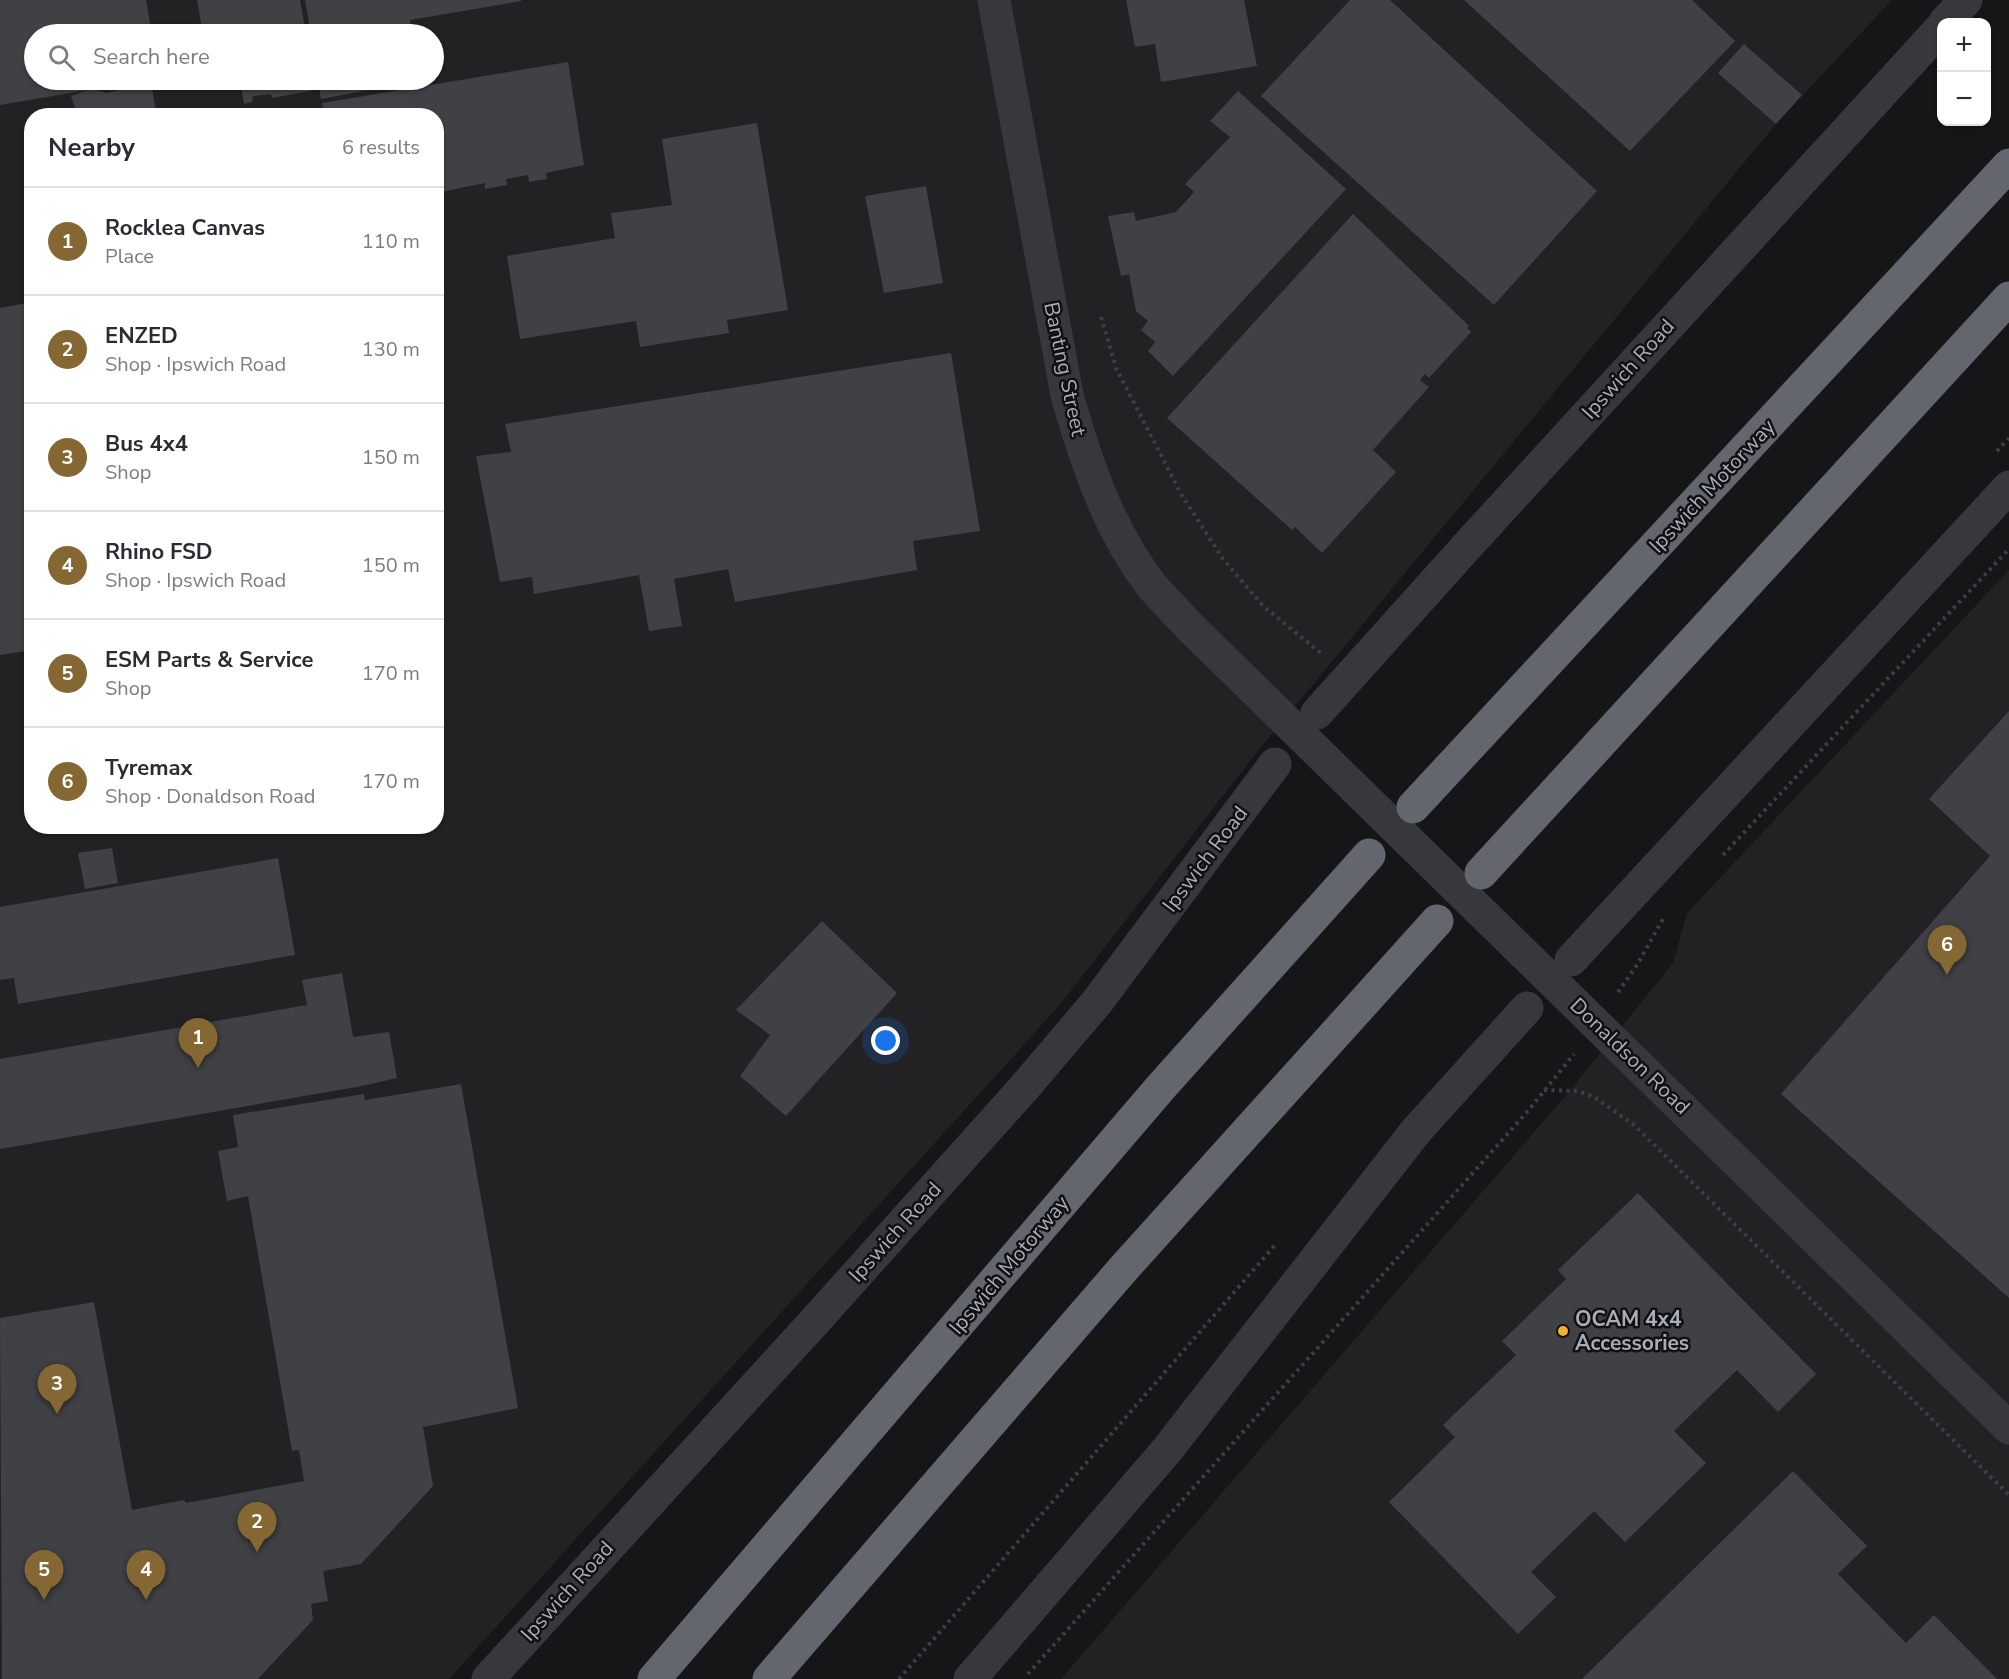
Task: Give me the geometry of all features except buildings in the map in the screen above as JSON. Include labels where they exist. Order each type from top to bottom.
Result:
[{"type":"highway","name":"Ipswich Motorway","points":[[1413,807],[2009,165]]},
{"type":"highway","points":[[1481,873],[2009,297]]},
{"type":"highway","name":"Ipswich Motorway","points":[[654,1679],[1161,1087],[1369,855]]},
{"type":"highway","points":[[769,1679],[1124,1268],[1437,921]]},
{"type":"street","name":"Banting Street","points":[[994,0],[1067,395],[1081,445],[1098,490],[1125,546],[1153,586],[1190,627],[1251,685]]},
{"type":"street","points":[[1949,18],[1966,0]]},
{"type":"street","name":"Ipswich Road","points":[[1317,713],[1937,31]]},
{"type":"street","points":[[1571,960],[2009,487]]},
{"type":"street","name":"Donaldson Road","points":[[1251,685],[2009,1428]]},
{"type":"street","name":"Ipswich Road","points":[[488,1679],[808,1330],[1023,1089],[1097,1002],[1275,764]]},
{"type":"street","points":[[970,1679],[1167,1450],[1416,1131],[1527,1008]]},
{"type":"path","points":[[1101,317],[1116,368],[1187,503],[1223,559],[1263,606],[1313,647]]},
{"type":"path","points":[[1718,860],[2009,549]]},
{"type":"path","points":[[1611,1000],[1637,965],[1670,909]]},
{"type":"path","points":[[1024,1679],[1574,1054]]},
{"type":"path","points":[[1544,1090],[1578,1091],[1594,1097],[1633,1124],[2009,1495]]},
{"type":"path","points":[[899,1679],[1283,1236]]},
{"type":"shaded area","points":[[0,0],[1892,0],[1776,124],[1258,751],[1058,1007],[449,1679],[0,1679]]},
{"type":"shaded area","points":[[2009,570],[2009,1679],[1061,1679],[1568,1093],[1673,963],[1687,913]]},
{"type":"place","name":"Tyremax","points":[[1947,975]]},
{"type":"place","name":"Rocklea Canvas","points":[[198,1068]]},
{"type":"place","name":"OCAM 4x4 Accessories","points":[[1563,1331]]},
{"type":"place","name":"Bus 4x4","points":[[57,1414]]},
{"type":"place","name":"ENZED","points":[[257,1552]]},
{"type":"place","name":"ESM Parts & Service","points":[[44,1600]]},
{"type":"place","name":"Rhino FSD","points":[[146,1600]]}]
